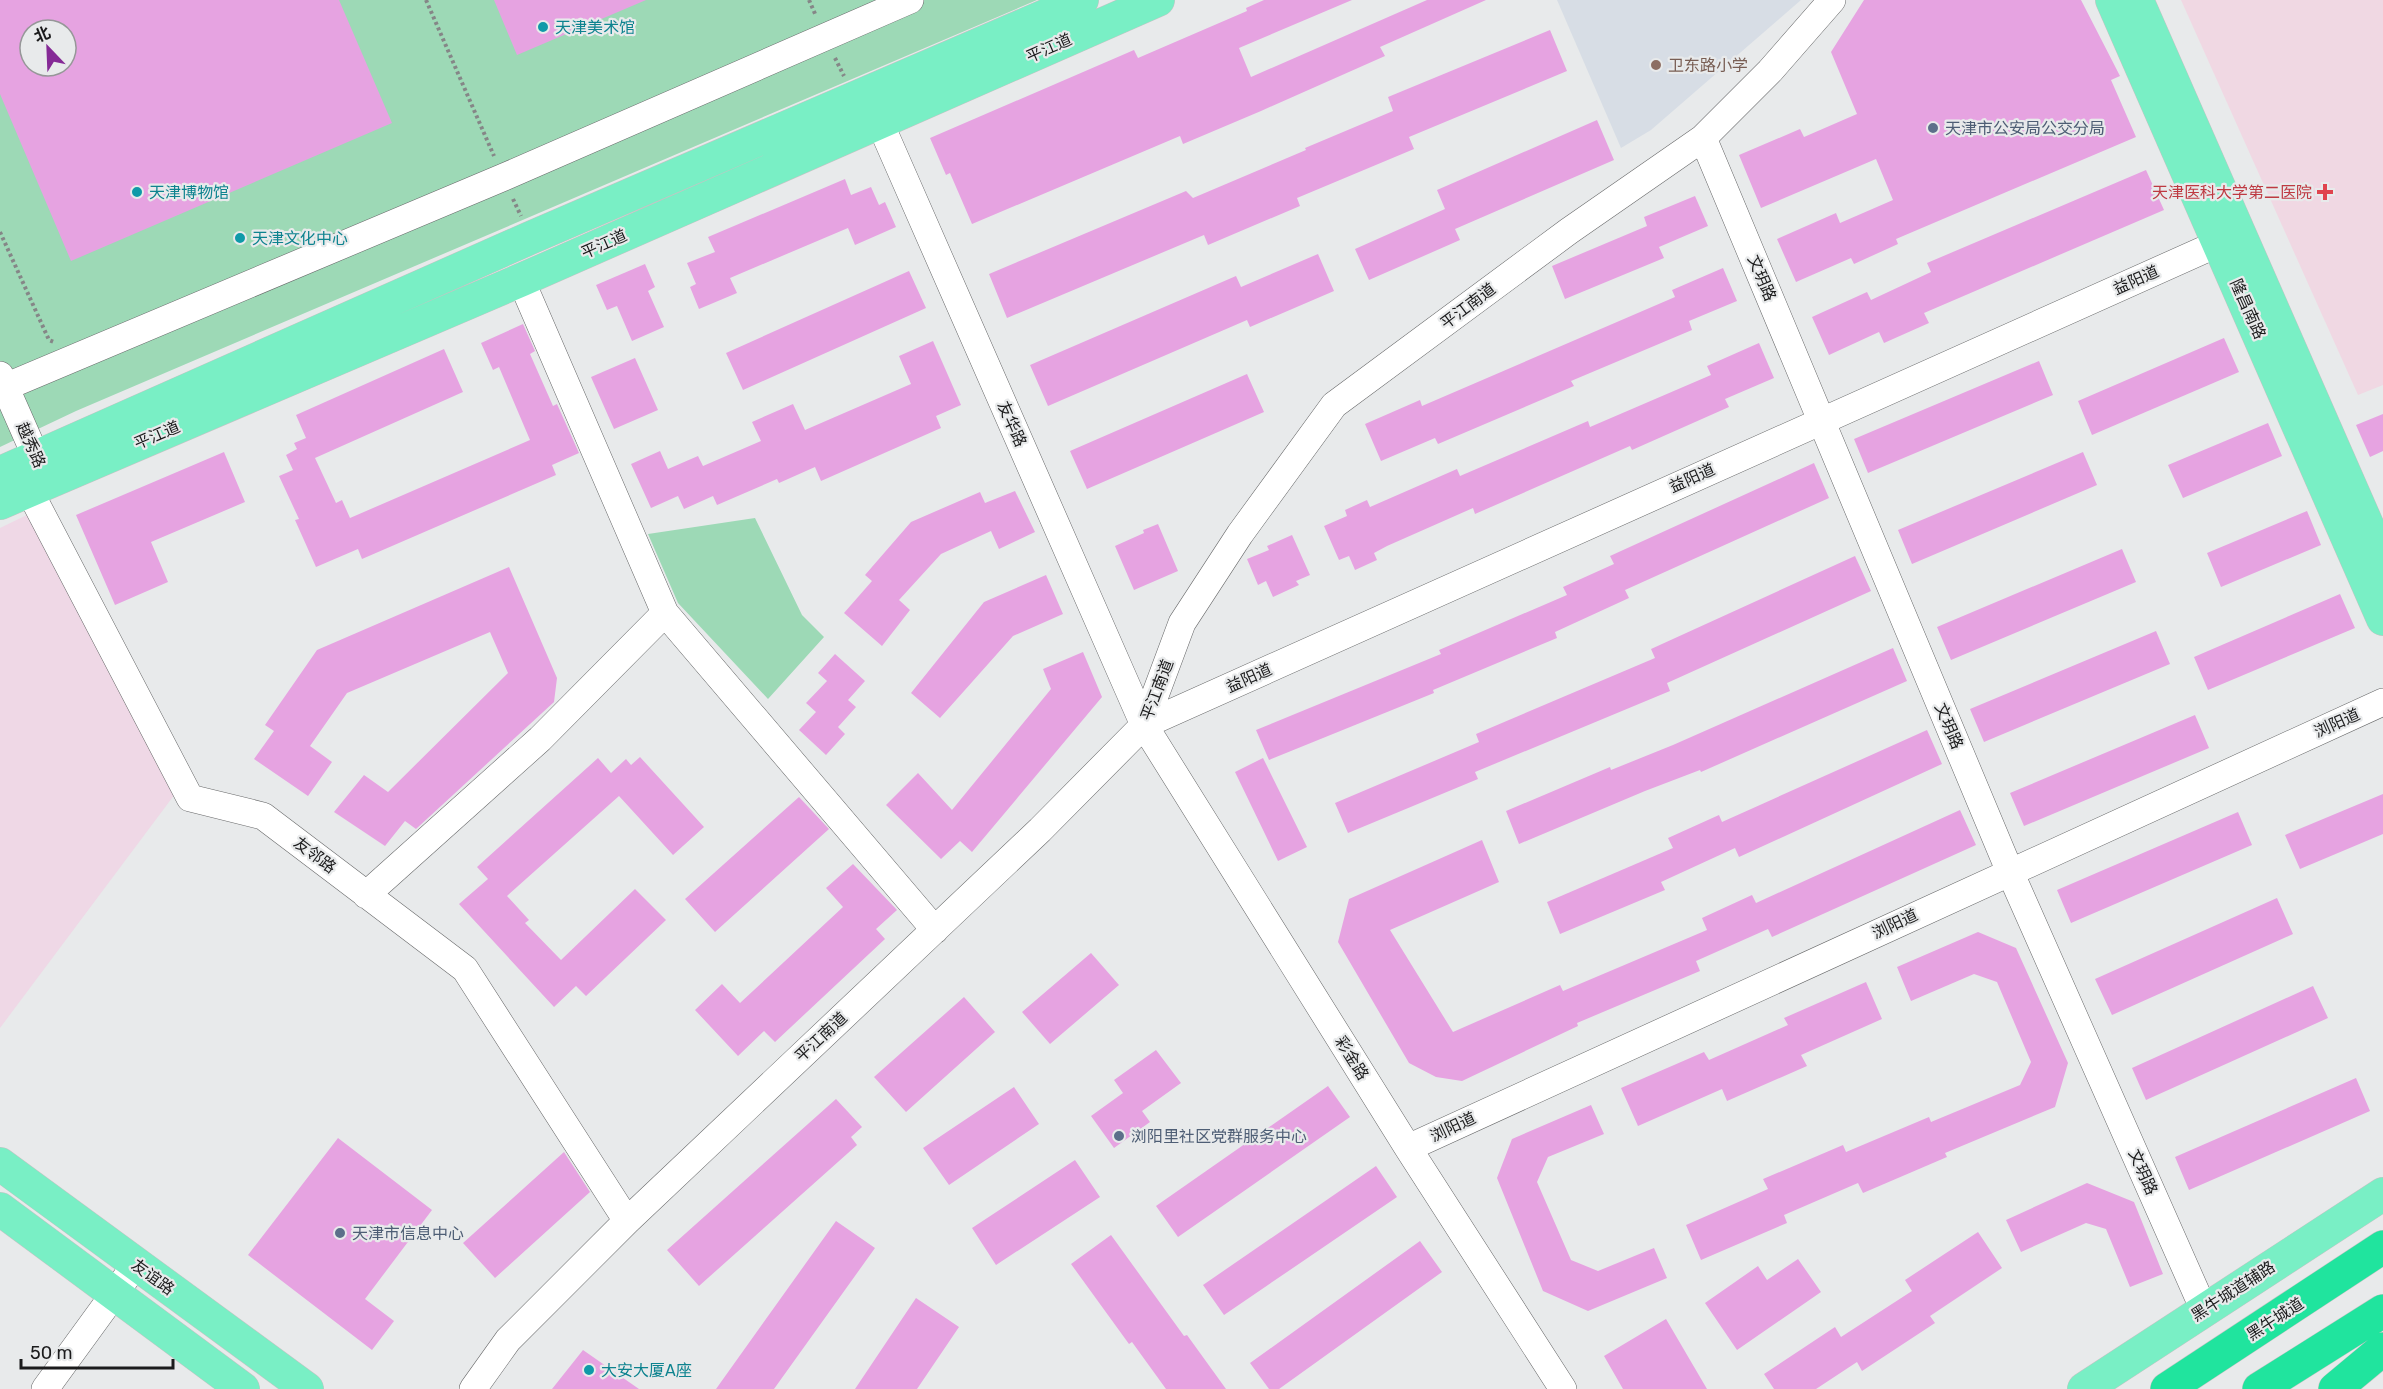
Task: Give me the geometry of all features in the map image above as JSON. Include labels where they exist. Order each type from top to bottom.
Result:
[{"type":"highway","name":"黑牛城道","points":[[2167,1389],[2383,1247]]},
{"type":"highway","points":[[2259,1389],[2383,1311]]},
{"type":"highway","points":[[2335,1389],[2383,1349]]},
{"type":"main road","name":"平江道","points":[[16,479],[530,238],[1082,0]]},
{"type":"main road","name":"平江道","points":[[16,479],[521,280],[1158,0]]},
{"type":"main road","name":"隆昌南路","points":[[2112,0],[2230,238],[2383,561]]},
{"type":"main road","name":"隆昌南路","points":[[2137,0],[2383,619]]},
{"type":"main road","name":"友谊路","points":[[0,1164],[307,1389]]},
{"type":"main road","name":"黑牛城道辅路","points":[[2084,1389],[2383,1194]]},
{"type":"main road","points":[[0,1209],[243,1389]]},
{"type":"main road","points":[[2346,1389],[2383,1367]]},
{"type":"street","points":[[3,381],[78,355],[504,177],[910,0]]},
{"type":"street","name":"平江南道","points":[[473,1389],[508,1340],[627,1221],[935,930],[1144,725],[1182,623],[1240,534],[1334,405],[1569,231],[1703,138],[1770,71],[1832,0]]},
{"type":"street","name":"友华路","points":[[880,123],[1144,725]]},
{"type":"street","name":"文玥路","points":[[1703,138],[2010,872],[2204,1310]]},
{"type":"street","name":"益阳道","points":[[1144,725],[1821,419],[2230,238]]},
{"type":"street","points":[[521,280],[665,613],[935,930]]},
{"type":"street","name":"越秀路","points":[[3,381],[16,479]]},
{"type":"street","name":"友邻路","points":[[16,479],[190,798],[263,816],[465,969],[627,1221]]},
{"type":"street","points":[[366,895],[540,739],[665,613]]},
{"type":"street","name":"浏阳道","points":[[1408,1148],[2383,702]]},
{"type":"street","name":"彩金路","points":[[1144,725],[1408,1148],[1563,1389]]},
{"type":"street","points":[[45,1389],[143,1269]]},
{"type":"street","points":[[66,1389],[121,1298]]},
{"type":"path","points":[[426,0],[530,238]]},
{"type":"path","points":[[0,232],[49,340],[78,355]]},
{"type":"shaded area","name":"卫东路小学","points":[[1557,0],[1801,0],[1651,130],[1621,148]]},
{"type":"shaded area","name":"天津医科大学第二医院","points":[[2181,0],[2383,0],[2383,385],[2358,395]]},
{"type":"shaded area","points":[[31,513],[178,790],[0,1028],[0,528]]},
{"type":"green space","name":"天津文化中心","points":[[0,0],[1037,0],[76,411],[0,447]]},
{"type":"green space","points":[[755,518],[802,615],[824,637],[768,699],[678,603],[648,534]]},
{"type":"building","name":"天津博物馆","points":[[0,0],[339,0],[392,123],[71,261],[0,94]]},
{"type":"building","name":"天津美术馆","points":[[494,0],[646,0],[517,55]]},
{"type":"building","points":[[1264,0],[1352,0],[1239,48],[1251,77],[1427,0],[1486,0],[1380,47],[1385,56],[1261,111],[1183,144],[1180,136],[972,224],[950,173],[946,175],[930,138],[1134,50],[1138,58],[1247,11],[1246,8]]},
{"type":"building","points":[[1864,0],[2081,0],[2120,76],[2111,80],[2136,137],[1896,239],[1898,244],[1854,264],[1851,258],[1796,282],[1777,239],[1836,213],[1840,223],[1893,200],[1876,159],[1761,208],[1739,155],[1800,129],[1804,137],[1857,114],[1831,52]]},
{"type":"building","points":[[1550,30],[1567,71],[1409,137],[1414,149],[1297,198],[1300,206],[1208,245],[1204,235],[1007,318],[989,274],[1186,191],[1193,198],[1306,150],[1305,148],[1393,111],[1388,97]]},
{"type":"building","points":[[1597,120],[1614,160],[1455,229],[1460,240],[1369,280],[1355,249],[1445,209],[1437,190]]},
{"type":"building","points":[[2146,170],[2164,210],[1924,313],[1929,323],[1884,343],[1879,332],[1829,355],[1812,317],[1867,292],[1871,300],[1931,272],[1927,263]]},
{"type":"building","points":[[845,179],[851,195],[871,187],[879,205],[885,202],[896,227],[855,245],[848,228],[730,278],[737,293],[699,309],[690,287],[696,284],[687,263],[715,252],[708,237]]},
{"type":"building","points":[[1695,196],[1708,226],[1659,247],[1664,258],[1565,299],[1552,266],[1647,226],[1644,217]]},
{"type":"building","points":[[1318,254],[1334,291],[1250,327],[1247,320],[1048,406],[1030,365],[1236,276],[1241,287]]},
{"type":"building","points":[[645,264],[655,287],[648,291],[664,327],[632,341],[617,306],[607,310],[596,285]]},
{"type":"building","points":[[1723,268],[1737,301],[1689,321],[1692,330],[1571,381],[1574,386],[1438,444],[1435,438],[1381,461],[1365,424],[1420,400],[1422,406],[1675,297],[1672,290]]},
{"type":"building","points":[[909,271],[926,308],[743,390],[726,353]]},
{"type":"building","points":[[523,324],[535,351],[530,354],[553,406],[557,404],[579,453],[552,465],[556,475],[362,559],[358,549],[316,567],[295,520],[299,519],[279,476],[293,470],[286,455],[297,449],[294,443],[306,438],[296,415],[444,349],[463,392],[315,458],[336,503],[342,500],[350,518],[530,440],[499,367],[493,370],[481,343]]},
{"type":"building","points":[[2224,338],[2239,372],[2092,435],[2078,401]]},
{"type":"building","points":[[933,341],[961,405],[936,416],[941,428],[821,481],[815,467],[779,483],[777,479],[717,505],[713,496],[684,509],[678,496],[651,508],[631,464],[660,451],[668,469],[698,456],[703,466],[761,441],[752,422],[793,404],[805,430],[911,384],[899,356]]},
{"type":"building","points":[[1759,343],[1774,378],[1725,399],[1729,407],[1632,450],[1630,446],[1475,514],[1473,508],[1387,546],[1374,553],[1377,560],[1355,570],[1349,556],[1339,560],[1324,526],[1347,516],[1345,510],[1367,500],[1370,507],[1457,469],[1460,476],[1588,421],[1590,427],[1711,375],[1707,366]]},
{"type":"building","points":[[635,358],[658,410],[614,429],[591,377]]},
{"type":"building","points":[[2039,361],[2053,395],[1868,473],[1854,439]]},
{"type":"building","points":[[1247,374],[1264,412],[1087,489],[1070,451]]},
{"type":"building","points":[[2383,414],[2383,451],[2370,457],[2356,425]]},
{"type":"building","points":[[2268,423],[2282,456],[2183,498],[2168,465]]},
{"type":"building","points":[[224,452],[245,502],[151,542],[168,582],[115,605],[76,515]]},
{"type":"building","points":[[2083,452],[2097,485],[1912,564],[1898,530]]},
{"type":"building","points":[[1814,463],[1829,498],[1625,590],[1629,598],[1555,632],[1557,638],[1433,690],[1434,693],[1269,760],[1256,730],[1441,654],[1439,650],[1567,595],[1563,587],[1614,564],[1610,556]]},
{"type":"building","points":[[1015,491],[1035,532],[999,549],[991,531],[941,554],[899,600],[910,610],[882,646],[844,613],[872,581],[865,575],[911,522],[980,492],[985,503]]},
{"type":"building","points":[[2307,511],[2321,545],[2221,587],[2207,553]]},
{"type":"building","points":[[1158,524],[1178,571],[1134,590],[1115,546]]},
{"type":"building","points":[[1292,535],[1310,575],[1296,581],[1299,585],[1273,597],[1266,581],[1258,585],[1247,559],[1269,550],[1267,546]]},
{"type":"building","points":[[2122,549],[2136,582],[1951,660],[1937,627]]},
{"type":"building","points":[[1855,556],[1871,591],[1667,683],[1670,691],[1475,772],[1478,779],[1348,833],[1335,803],[1479,742],[1476,734],[1655,658],[1651,649]]},
{"type":"building","points":[[509,567],[557,678],[554,702],[416,829],[405,821],[385,846],[334,812],[364,775],[388,792],[508,673],[490,632],[347,693],[310,746],[332,762],[308,796],[254,759],[274,731],[265,725],[317,650]]},
{"type":"building","points":[[1046,575],[1063,614],[1013,636],[940,718],[911,693],[984,602]]},
{"type":"building","points":[[2340,594],[2355,628],[2208,690],[2194,657]]},
{"type":"building","points":[[2156,631],[2170,664],[1984,742],[1970,709]]},
{"type":"building","points":[[1893,648],[1907,681],[1701,772],[1700,770],[1645,791],[1519,844],[1506,811],[1610,767],[1611,770],[1673,745]]},
{"type":"building","points":[[1083,652],[1102,697],[972,852],[960,841],[941,859],[886,805],[918,773],[952,810],[1051,689],[1043,669]]},
{"type":"building","points":[[835,654],[865,681],[848,700],[856,707],[838,727],[845,734],[826,755],[799,730],[816,712],[806,703],[827,681],[818,673]]},
{"type":"building","points":[[2195,715],[2209,748],[2024,826],[2010,793]]},
{"type":"building","points":[[1927,730],[1942,764],[1739,857],[1735,848],[1661,882],[1665,890],[1560,934],[1547,902],[1673,848],[1668,838],[1719,815],[1722,822]]},
{"type":"building","points":[[640,757],[704,827],[673,855],[619,796],[507,896],[529,920],[525,923],[561,960],[635,889],[666,920],[586,996],[576,986],[554,1007],[459,904],[488,879],[477,867],[598,758],[611,773],[626,759],[631,765]]},
{"type":"building","points":[[1263,758],[1307,847],[1278,861],[1235,772]]},
{"type":"building","points":[[2383,794],[2383,834],[2300,869],[2285,835]]},
{"type":"building","points":[[799,797],[829,829],[715,932],[685,899]]},
{"type":"building","points":[[1960,810],[1976,845],[1772,937],[1768,929],[1696,961],[1700,971],[1577,1023],[1578,1026],[1462,1081],[1436,1077],[1409,1063],[1338,942],[1349,899],[1482,840],[1499,882],[1390,930],[1453,1032],[1560,985],[1563,991],[1707,930],[1702,918],[1752,895],[1756,903]]},
{"type":"building","points":[[2238,812],[2252,845],[2071,923],[2057,890]]},
{"type":"building","points":[[853,864],[897,910],[876,929],[885,939],[775,1042],[764,1031],[738,1056],[695,1010],[722,984],[740,1003],[843,907],[826,888]]},
{"type":"building","points":[[2277,898],[2293,934],[2112,1015],[2095,979]]},
{"type":"building","points":[[1978,932],[2016,948],[2068,1063],[2055,1107],[1945,1153],[1947,1157],[1863,1193],[1858,1183],[1784,1215],[1787,1223],[1701,1260],[1686,1225],[1768,1189],[1763,1179],[1843,1145],[1846,1152],[1929,1117],[1931,1122],[2020,1085],[2031,1062],[1997,982],[1974,974],[1911,1001],[1897,967]]},
{"type":"building","points":[[1091,953],[1119,985],[1050,1044],[1022,1012]]},
{"type":"building","points":[[1866,982],[1882,1019],[1801,1055],[1807,1066],[1727,1101],[1722,1089],[1638,1126],[1621,1088],[1704,1052],[1709,1060],[1788,1025],[1784,1018]]},
{"type":"building","points":[[2313,986],[2328,1018],[2146,1100],[2132,1068]]},
{"type":"building","points":[[964,997],[995,1032],[906,1112],[874,1077]]},
{"type":"building","points":[[1156,1050],[1181,1083],[1142,1111],[1150,1122],[1114,1148],[1091,1116],[1123,1093],[1114,1080]]},
{"type":"building","points":[[2356,1078],[2370,1111],[2189,1190],[2175,1157]]},
{"type":"building","points":[[1328,1086],[1350,1117],[1178,1237],[1156,1206]]},
{"type":"building","points":[[1014,1087],[1039,1124],[949,1185],[923,1148]]},
{"type":"building","points":[[836,1099],[862,1127],[851,1137],[857,1145],[699,1286],[667,1250]]},
{"type":"building","points":[[1591,1105],[1604,1134],[1548,1157],[1537,1182],[1571,1260],[1598,1271],[1654,1248],[1667,1278],[1588,1311],[1543,1291],[1497,1178],[1512,1139]]},
{"type":"building","name":"天津市信息中心","points":[[338,1138],[432,1210],[365,1299],[394,1321],[372,1350],[248,1255]]},
{"type":"building","points":[[564,1152],[590,1192],[495,1278],[463,1243]]},
{"type":"building","points":[[1075,1160],[1100,1197],[996,1265],[972,1228]]},
{"type":"building","points":[[1376,1166],[1397,1197],[1224,1315],[1203,1285]]},
{"type":"building","points":[[2087,1183],[2134,1202],[2163,1274],[2130,1287],[2106,1229],[2086,1223],[2021,1252],[2006,1220]]},
{"type":"building","points":[[836,1221],[875,1248],[774,1389],[716,1389]]},
{"type":"building","points":[[1978,1232],[2002,1268],[1930,1316],[1935,1323],[1862,1371],[1857,1362],[1816,1389],[1774,1389],[1764,1374],[1835,1327],[1841,1337],[1912,1291],[1905,1280]]},
{"type":"building","points":[[1111,1235],[1184,1336],[1187,1335],[1226,1389],[1166,1389],[1132,1342],[1129,1344],[1071,1264]]},
{"type":"building","points":[[1420,1241],[1442,1272],[1279,1389],[1269,1389],[1250,1363]]},
{"type":"building","points":[[1798,1259],[1821,1292],[1737,1350],[1705,1303],[1758,1266],[1767,1280]]},
{"type":"building","points":[[916,1298],[959,1327],[917,1389],[855,1389]]},
{"type":"building","points":[[1666,1319],[1707,1389],[1623,1389],[1604,1356]]},
{"type":"building","name":"大安大厦A座","points":[[583,1350],[639,1389],[552,1389]]},
{"type":"place","name":"天津美术馆","points":[[543,27]]},
{"type":"place","name":"卫东路小学","points":[[1656,65]]},
{"type":"place","name":"天津市公安局公交分局","points":[[1933,128]]},
{"type":"place","name":"天津博物馆","points":[[137,192]]},
{"type":"place","name":"天津医科大学第二医院","points":[[2325,192]]},
{"type":"place","name":"天津文化中心","points":[[240,238]]},
{"type":"place","name":"浏阳里社区党群服务中心","points":[[1119,1136]]},
{"type":"place","name":"天津市信息中心","points":[[340,1233]]},
{"type":"place","name":"大安大厦A座","points":[[589,1370]]}]
